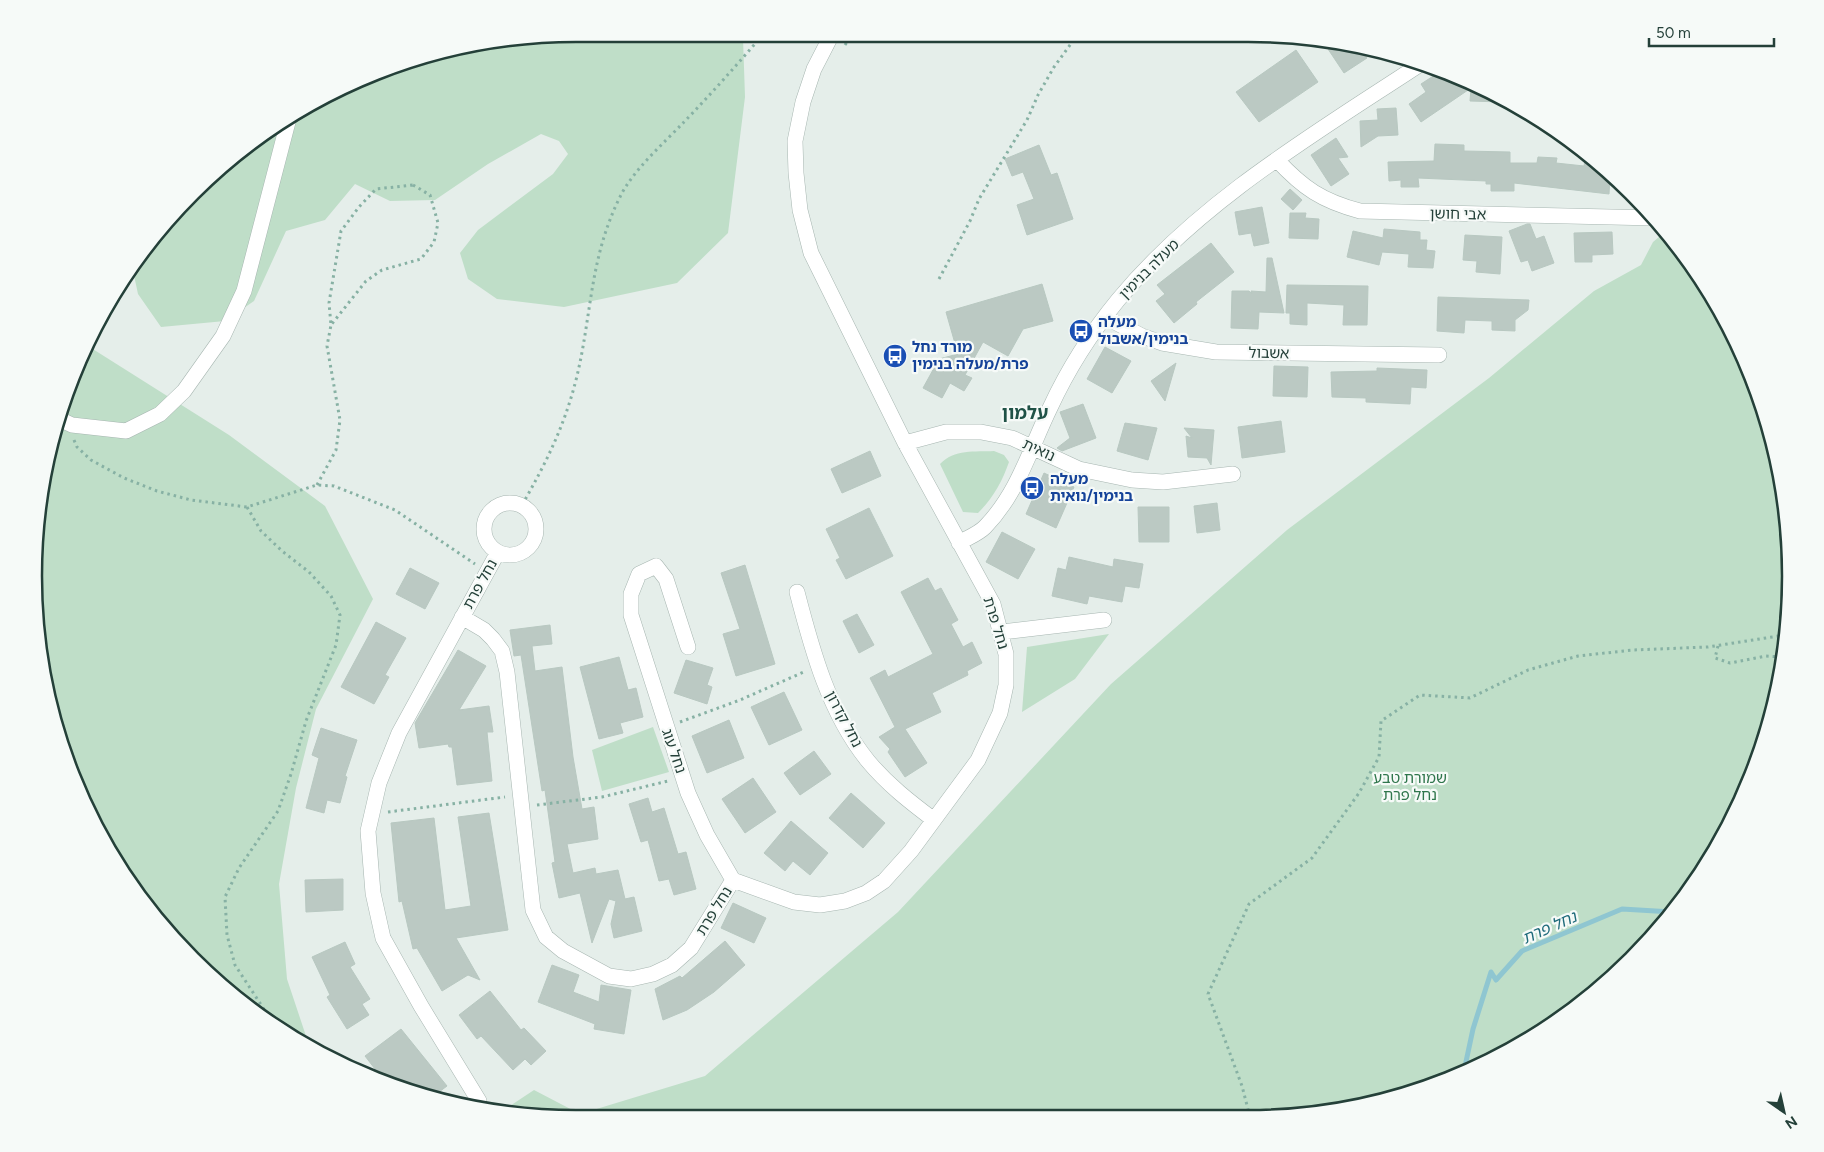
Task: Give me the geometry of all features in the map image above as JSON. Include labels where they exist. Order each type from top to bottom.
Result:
[{"type":"street","name":"נחל פרת","points":[[462,617],[484,630],[502,651],[511,698],[533,910],[546,937],[563,951],[609,976],[631,979],[653,974],[672,965],[691,948],[733,880],[794,902],[820,905],[845,901],[866,893],[884,881],[899,866],[978,760],[1000,713],[1006,677],[1006,654],[1002,632],[993,604],[905,443],[811,253],[800,210],[795,141],[803,102],[814,69],[828,42]]},
{"type":"street","name":"מעלה בנימין","points":[[959,543],[984,528],[1000,509],[1017,483],[1067,374],[1105,317],[1145,270],[1216,206],[1277,160],[1413,69]]},
{"type":"street","points":[[66,422],[98,430],[126,431],[160,414],[184,391],[223,336],[244,291],[286,128]]},
{"type":"street","name":"אבי חושן","points":[[1277,160],[1313,194],[1336,204],[1360,211],[1643,218]]},
{"type":"street","name":"אשבול","points":[[1105,317],[1142,336],[1162,343],[1216,352],[1440,355]]},
{"type":"street","name":"נואית","points":[[905,443],[946,432],[981,432],[1012,438],[1079,469],[1132,480],[1164,482],[1233,474]]},
{"type":"street","points":[[513,502],[522,505],[534,516],[537,524],[534,540],[529,547],[514,555],[498,552],[486,539],[485,521],[496,507],[513,502]]},
{"type":"street","name":"נחל פרת","points":[[478,1100],[383,938],[373,893],[368,832],[379,783],[399,733],[498,552]]},
{"type":"street","name":"נחל עוג","points":[[688,647],[666,579],[656,566],[639,574],[631,594],[630,615],[683,777],[707,835],[733,880]]},
{"type":"street","name":"נחל קדרון","points":[[797,592],[818,666],[851,736],[867,760],[885,780],[934,820]]},
{"type":"street","points":[[1002,632],[1104,620]]},
{"type":"path","points":[[522,505],[545,465],[562,429],[576,378],[593,273],[605,231],[621,195],[647,160],[756,42]]},
{"type":"path","points":[[842,50],[847,42]]},
{"type":"path","points":[[939,279],[970,221],[979,199],[1027,120],[1038,95],[1054,67],[1072,42]]},
{"type":"path","points":[[318,485],[336,450],[340,420],[328,353],[331,325],[329,303],[341,231],[359,207],[376,189],[389,186],[413,185],[430,195],[438,223],[434,242],[422,260],[382,270],[366,281],[331,325]]},
{"type":"path","points":[[65,424],[77,447],[91,460],[124,478],[157,491],[191,500],[247,507],[318,485],[334,486],[395,510],[487,572]]},
{"type":"path","points":[[247,507],[261,531],[282,551],[309,572],[331,596],[340,615],[336,645],[306,721],[292,774],[278,811],[239,868],[225,896],[227,935],[235,965],[263,1008]]},
{"type":"path","points":[[1248,1110],[1242,1086],[1208,994],[1249,904],[1312,858],[1359,793],[1379,757],[1381,721],[1420,695],[1470,698],[1528,670],[1578,656],[1633,650],[1718,646],[1778,636]]},
{"type":"path","points":[[1718,646],[1715,658],[1730,664],[1766,656],[1775,657]]},
{"type":"path","points":[[666,728],[740,700],[818,666]]},
{"type":"path","points":[[372,814],[522,801],[602,797],[683,777]]},
{"type":"green space","points":[[576,42],[743,42],[745,97],[728,233],[677,283],[564,307],[497,299],[468,279],[460,253],[478,230],[553,174],[568,154],[559,141],[541,134],[488,164],[435,200],[390,201],[355,184],[325,220],[286,231],[254,301],[225,321],[161,327],[138,294],[134,277],[175,224],[224,175],[280,132],[309,114],[372,83],[438,61],[506,47]]},
{"type":"green space","name":"שמורת טבע נחל פרת","points":[[1659,237],[1692,280],[1710,309],[1741,372],[1753,405],[1763,438],[1777,506],[1782,576],[1780,611],[1777,646],[1763,714],[1741,780],[1726,812],[1710,843],[1671,901],[1649,928],[1600,977],[1544,1020],[1515,1038],[1452,1069],[1386,1091],[1318,1105],[1248,1110],[593,1110],[705,1076],[898,912],[1111,684],[1287,530],[1489,378],[1594,291],[1641,265],[1653,242]]},
{"type":"green space","points":[[94,350],[229,435],[325,506],[373,599],[316,709],[296,788],[279,884],[287,979],[306,1036],[280,1020],[224,977],[175,928],[153,901],[114,843],[83,780],[71,747],[61,714],[47,646],[42,576],[47,506],[53,472],[71,405]]},
{"type":"green space","points":[[994,451],[1004,455],[1009,462],[1000,483],[993,496],[978,513],[963,512],[940,464],[958,454]]},
{"type":"green space","points":[[1109,634],[1075,679],[1022,712],[1027,647]]},
{"type":"green space","points":[[653,727],[669,772],[602,791],[592,750]]},
{"type":"green space","name":"שמורת טבע נחל פרת","points":[[534,1090],[572,1110],[511,1105]]},
{"type":"building","points":[[1328,49],[1352,53],[1367,58],[1344,73]]},
{"type":"building","points":[[1296,50],[1318,82],[1259,122],[1236,92]]},
{"type":"building","points":[[1433,76],[1468,90],[1421,122],[1409,104],[1426,92],[1421,84]]},
{"type":"building","points":[[1471,92],[1491,102],[1470,101]]},
{"type":"building","points":[[1396,108],[1398,135],[1378,136],[1361,147],[1360,121],[1378,120],[1377,109]]},
{"type":"building","points":[[1336,138],[1348,157],[1338,158],[1349,174],[1331,186],[1311,155]]},
{"type":"building","points":[[1435,144],[1464,145],[1464,151],[1510,152],[1510,163],[1537,163],[1538,157],[1557,158],[1556,163],[1584,166],[1585,162],[1610,184],[1609,194],[1514,183],[1514,191],[1491,191],[1491,184],[1486,184],[1486,181],[1418,178],[1419,187],[1401,187],[1401,180],[1389,181],[1388,162],[1434,161]]},
{"type":"building","points":[[1039,145],[1051,175],[1057,173],[1073,219],[1027,235],[1017,205],[1034,199],[1023,172],[1012,176],[1005,159]]},
{"type":"building","points":[[1290,189],[1302,200],[1293,210],[1281,199]]},
{"type":"building","points":[[1262,207],[1269,243],[1254,246],[1251,233],[1239,235],[1235,212]]},
{"type":"building","points":[[1290,213],[1306,213],[1305,218],[1319,219],[1318,239],[1289,238]]},
{"type":"building","points":[[1530,224],[1536,239],[1544,236],[1554,263],[1532,271],[1528,260],[1521,262],[1509,231]]},
{"type":"building","points":[[1384,229],[1420,232],[1420,240],[1427,240],[1426,250],[1435,251],[1433,268],[1408,267],[1409,254],[1382,252],[1379,265],[1347,257],[1353,231],[1383,238]]},
{"type":"building","points":[[1612,232],[1613,254],[1592,255],[1592,262],[1575,262],[1574,233]]},
{"type":"building","points":[[1465,235],[1502,237],[1500,274],[1476,272],[1477,261],[1463,260]]},
{"type":"building","points":[[1211,243],[1234,272],[1196,302],[1197,304],[1174,323],[1156,301],[1165,294],[1157,285]]},
{"type":"building","points":[[1267,258],[1272,258],[1284,313],[1259,312],[1258,329],[1231,328],[1232,291],[1249,291],[1252,294],[1251,291],[1266,292]]},
{"type":"building","points":[[1042,284],[1053,321],[1023,329],[1008,356],[983,342],[965,375],[972,378],[964,391],[950,383],[942,398],[923,388],[939,359],[958,354],[946,312]]},
{"type":"building","points":[[1287,285],[1368,286],[1367,325],[1343,325],[1344,305],[1307,303],[1307,325],[1290,324],[1290,313],[1286,313]]},
{"type":"building","points":[[1438,297],[1529,300],[1528,310],[1515,320],[1515,331],[1492,330],[1492,321],[1465,320],[1464,333],[1437,331]]},
{"type":"building","points":[[1105,347],[1131,361],[1112,393],[1087,379]]},
{"type":"building","points":[[1176,363],[1165,401],[1151,381]]},
{"type":"building","points":[[1274,366],[1308,367],[1307,397],[1273,396]]},
{"type":"building","points":[[1377,368],[1427,370],[1426,388],[1411,387],[1410,404],[1366,402],[1366,398],[1332,397],[1331,372],[1377,371]]},
{"type":"building","points":[[1083,404],[1096,438],[1062,451],[1057,448],[1070,438],[1060,412]]},
{"type":"building","points":[[1281,421],[1285,452],[1242,458],[1238,427]]},
{"type":"building","points":[[1125,423],[1157,428],[1148,460],[1117,451]]},
{"type":"building","points":[[1184,428],[1214,430],[1211,465],[1207,458],[1188,457],[1186,436],[1192,438]]},
{"type":"building","points":[[870,451],[881,476],[842,493],[831,469]]},
{"type":"building","points":[[1044,473],[1074,487],[1056,528],[1026,514]]},
{"type":"building","points":[[1217,503],[1220,530],[1197,533],[1194,506]]},
{"type":"building","points":[[1138,507],[1169,507],[1169,542],[1139,542]]},
{"type":"building","points":[[869,508],[893,556],[846,579],[836,560],[840,558],[826,529]]},
{"type":"building","points":[[1002,532],[1035,549],[1018,579],[986,562]]},
{"type":"building","points":[[1069,557],[1113,567],[1114,559],[1143,564],[1139,588],[1125,586],[1122,602],[1089,596],[1087,604],[1052,596],[1058,568],[1066,570]]},
{"type":"building","points":[[745,565],[775,664],[736,676],[723,634],[740,629],[721,573]]},
{"type":"building","points":[[410,568],[439,583],[425,609],[396,594]]},
{"type":"building","points":[[928,578],[935,591],[941,588],[958,620],[951,624],[963,647],[972,642],[982,663],[967,671],[968,675],[932,693],[941,712],[905,729],[927,763],[905,777],[888,752],[890,749],[879,737],[895,727],[870,678],[885,670],[888,677],[933,654],[901,592]]},
{"type":"building","points":[[857,614],[874,645],[859,653],[843,621]]},
{"type":"building","points":[[376,622],[406,638],[385,675],[389,677],[374,704],[341,687]]},
{"type":"building","points":[[550,625],[552,644],[532,646],[535,671],[562,667],[573,757],[582,809],[594,807],[598,839],[567,844],[573,873],[595,868],[596,874],[618,870],[625,899],[634,897],[642,931],[614,938],[611,924],[616,901],[609,899],[592,943],[580,893],[559,898],[552,863],[555,862],[545,790],[542,791],[521,655],[514,656],[510,630]]},
{"type":"building","points":[[458,650],[486,666],[459,710],[489,706],[493,732],[487,732],[492,781],[457,785],[452,747],[449,747],[448,744],[419,748],[415,723]]},
{"type":"building","points":[[619,657],[628,690],[636,688],[643,717],[620,723],[623,733],[599,739],[580,667]]},
{"type":"building","points":[[686,660],[713,668],[707,685],[712,687],[707,704],[674,693]]},
{"type":"building","points":[[784,692],[802,730],[769,745],[751,707]]},
{"type":"building","points":[[729,720],[744,758],[707,773],[692,736]]},
{"type":"building","points":[[321,728],[357,740],[345,776],[347,777],[340,803],[327,800],[324,813],[306,808],[319,758],[312,755]]},
{"type":"building","points":[[814,751],[831,774],[800,795],[784,773]]},
{"type":"building","points":[[753,778],[776,812],[745,833],[722,799]]},
{"type":"building","points":[[851,793],[885,823],[863,848],[829,818]]},
{"type":"building","points":[[648,798],[652,812],[664,808],[678,854],[686,852],[696,889],[674,895],[669,879],[659,881],[648,840],[641,842],[629,804]]},
{"type":"building","points":[[489,813],[508,930],[456,938],[480,980],[468,975],[442,991],[417,948],[413,949],[402,901],[399,902],[391,823],[434,818],[445,910],[471,906],[458,817]]},
{"type":"building","points":[[791,821],[828,853],[810,875],[793,861],[785,871],[764,853]]},
{"type":"building","points":[[343,879],[343,910],[306,912],[305,880]]},
{"type":"building","points":[[733,903],[766,918],[754,943],[721,928]]},
{"type":"building","points":[[725,941],[745,965],[714,992],[687,1010],[663,1020],[655,989],[680,976],[682,978]]},
{"type":"building","points":[[345,942],[355,964],[350,967],[370,999],[362,1004],[369,1015],[347,1029],[327,997],[330,995],[312,957]]},
{"type":"building","points":[[552,965],[579,975],[573,992],[599,1002],[601,985],[631,990],[624,1034],[594,1029],[595,1024],[538,1002]]},
{"type":"building","points":[[490,991],[521,1030],[524,1028],[546,1051],[531,1065],[525,1059],[513,1070],[481,1036],[477,1039],[459,1015]]},
{"type":"building","points":[[401,1029],[447,1086],[440,1091],[376,1071],[365,1056]]},
{"type":"waterway","name":"נחל פרת","points":[[1466,1063],[1473,1029],[1491,972],[1496,980],[1522,951],[1622,909],[1663,911]]},
{"type":"place","name":"מעלה בנימין/אשבול","points":[[1081,331]]},
{"type":"place","name":"מורד נחל פרת/מעלה בנימין","points":[[895,356]]},
{"type":"place","name":"מעלה בנימין/נואית","points":[[1032,488]]},
{"type":"district","name":"עלמון","points":[[1025,413]]}]
